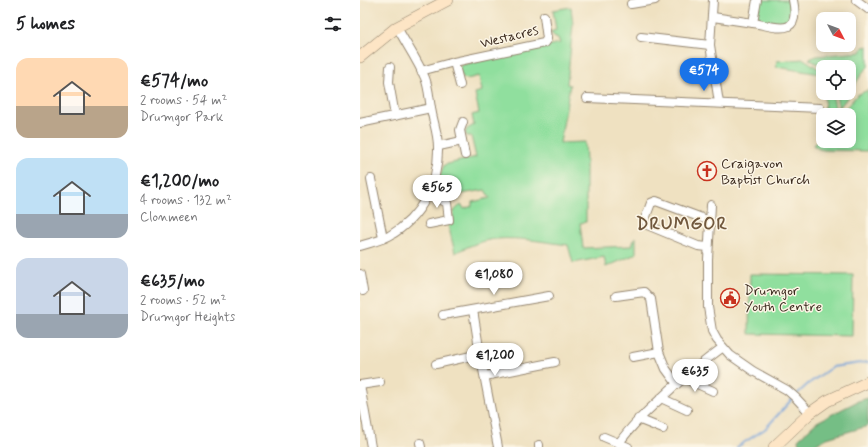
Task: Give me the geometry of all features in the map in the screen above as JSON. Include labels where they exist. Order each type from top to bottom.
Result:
[{"type":"street","points":[[360,57],[397,27],[448,0]]},
{"type":"street","points":[[631,4],[655,0]]},
{"type":"street","points":[[713,0],[710,45],[719,103]]},
{"type":"street","points":[[753,23],[757,0]]},
{"type":"street","points":[[713,17],[783,28],[788,26],[795,17],[793,0]]},
{"type":"street","points":[[856,0],[868,9]]},
{"type":"street","name":"Westacres","points":[[421,71],[454,62],[544,43],[547,39],[544,16]]},
{"type":"street","points":[[360,246],[383,238],[407,223],[420,209],[435,178],[438,167],[436,128],[429,92],[421,71],[397,27]]},
{"type":"street","points":[[641,37],[710,45]]},
{"type":"street","points":[[454,62],[460,85]]},
{"type":"street","points":[[390,67],[388,82],[395,116]]},
{"type":"street","points":[[586,98],[820,108]]},
{"type":"street","points":[[360,123],[431,108]]},
{"type":"street","points":[[463,122],[460,130],[465,155]]},
{"type":"street","points":[[438,146],[462,140]]},
{"type":"street","points":[[371,179],[383,238]]},
{"type":"street","points":[[428,193],[447,203],[449,220],[429,224]]},
{"type":"street","points":[[708,247],[698,246],[647,225],[645,219],[651,203],[656,201],[710,221]]},
{"type":"street","points":[[711,205],[708,247],[709,320],[712,331],[722,348],[740,363],[786,390],[810,413]]},
{"type":"street","points":[[360,274],[362,287]]},
{"type":"street","points":[[616,296],[644,292],[651,299],[659,352],[666,369],[677,384]]},
{"type":"street","points":[[443,315],[549,296]]},
{"type":"street","points":[[473,310],[498,447]]},
{"type":"street","points":[[619,443],[638,419],[684,378],[722,348]]},
{"type":"street","points":[[633,357],[659,352]]},
{"type":"street","points":[[436,364],[480,354]]},
{"type":"street","points":[[485,376],[555,362]]},
{"type":"street","points":[[684,378],[713,391]]},
{"type":"street","points":[[371,447],[364,432],[360,385],[380,382]]},
{"type":"street","points":[[774,447],[810,413],[827,401],[868,382]]},
{"type":"street","points":[[661,398],[687,410]]},
{"type":"street","points":[[638,419],[663,429]]},
{"type":"street","points":[[604,437],[628,447]]},
{"type":"green space","points":[[761,0],[789,0],[791,16],[789,20],[787,22],[778,23],[766,22],[759,18],[758,9]]},
{"type":"green space","points":[[571,7],[573,25],[567,84],[570,85],[560,143],[585,142],[586,222],[580,223],[583,248],[632,246],[636,237],[636,254],[606,267],[604,257],[573,263],[568,245],[514,239],[480,242],[455,253],[448,224],[453,221],[456,209],[462,205],[464,209],[472,206],[472,202],[490,198],[485,190],[455,195],[452,198],[444,195],[438,190],[444,165],[476,157],[471,136],[467,136],[465,133],[467,129],[474,125],[472,115],[479,113],[475,93],[482,91],[479,76],[467,79],[463,78],[459,70],[461,65],[560,43],[558,38],[550,32],[556,30],[553,10]]},
{"type":"green space","points":[[868,46],[868,67],[856,83],[856,60],[816,60],[816,63],[809,59],[817,56],[861,52],[863,47]]},
{"type":"green space","points":[[804,59],[816,67],[816,73],[776,67],[777,61]]},
{"type":"green space","points":[[868,90],[868,151],[824,150],[818,148],[856,148],[856,108],[846,108],[853,100],[856,100],[857,95]]},
{"type":"green space","points":[[824,100],[833,100],[835,108],[825,108]]},
{"type":"green space","points":[[837,100],[845,100],[839,108]]},
{"type":"green space","points":[[750,274],[853,275],[852,336],[749,334]]},
{"type":"green space","points":[[868,398],[868,426],[827,438],[811,447],[799,446],[798,439],[817,422],[858,401]]},
{"type":"waterway","points":[[796,395],[808,384],[832,367],[868,362]]},
{"type":"waterway","points":[[737,447],[765,429],[793,398]]},
{"type":"place","name":"Craigavon Baptist Church","points":[[707,171]]},
{"type":"place","name":"Drumgor Youth Centre","points":[[730,298]]},
{"type":"district","name":"DRUMGOR","points":[[682,223]]}]
